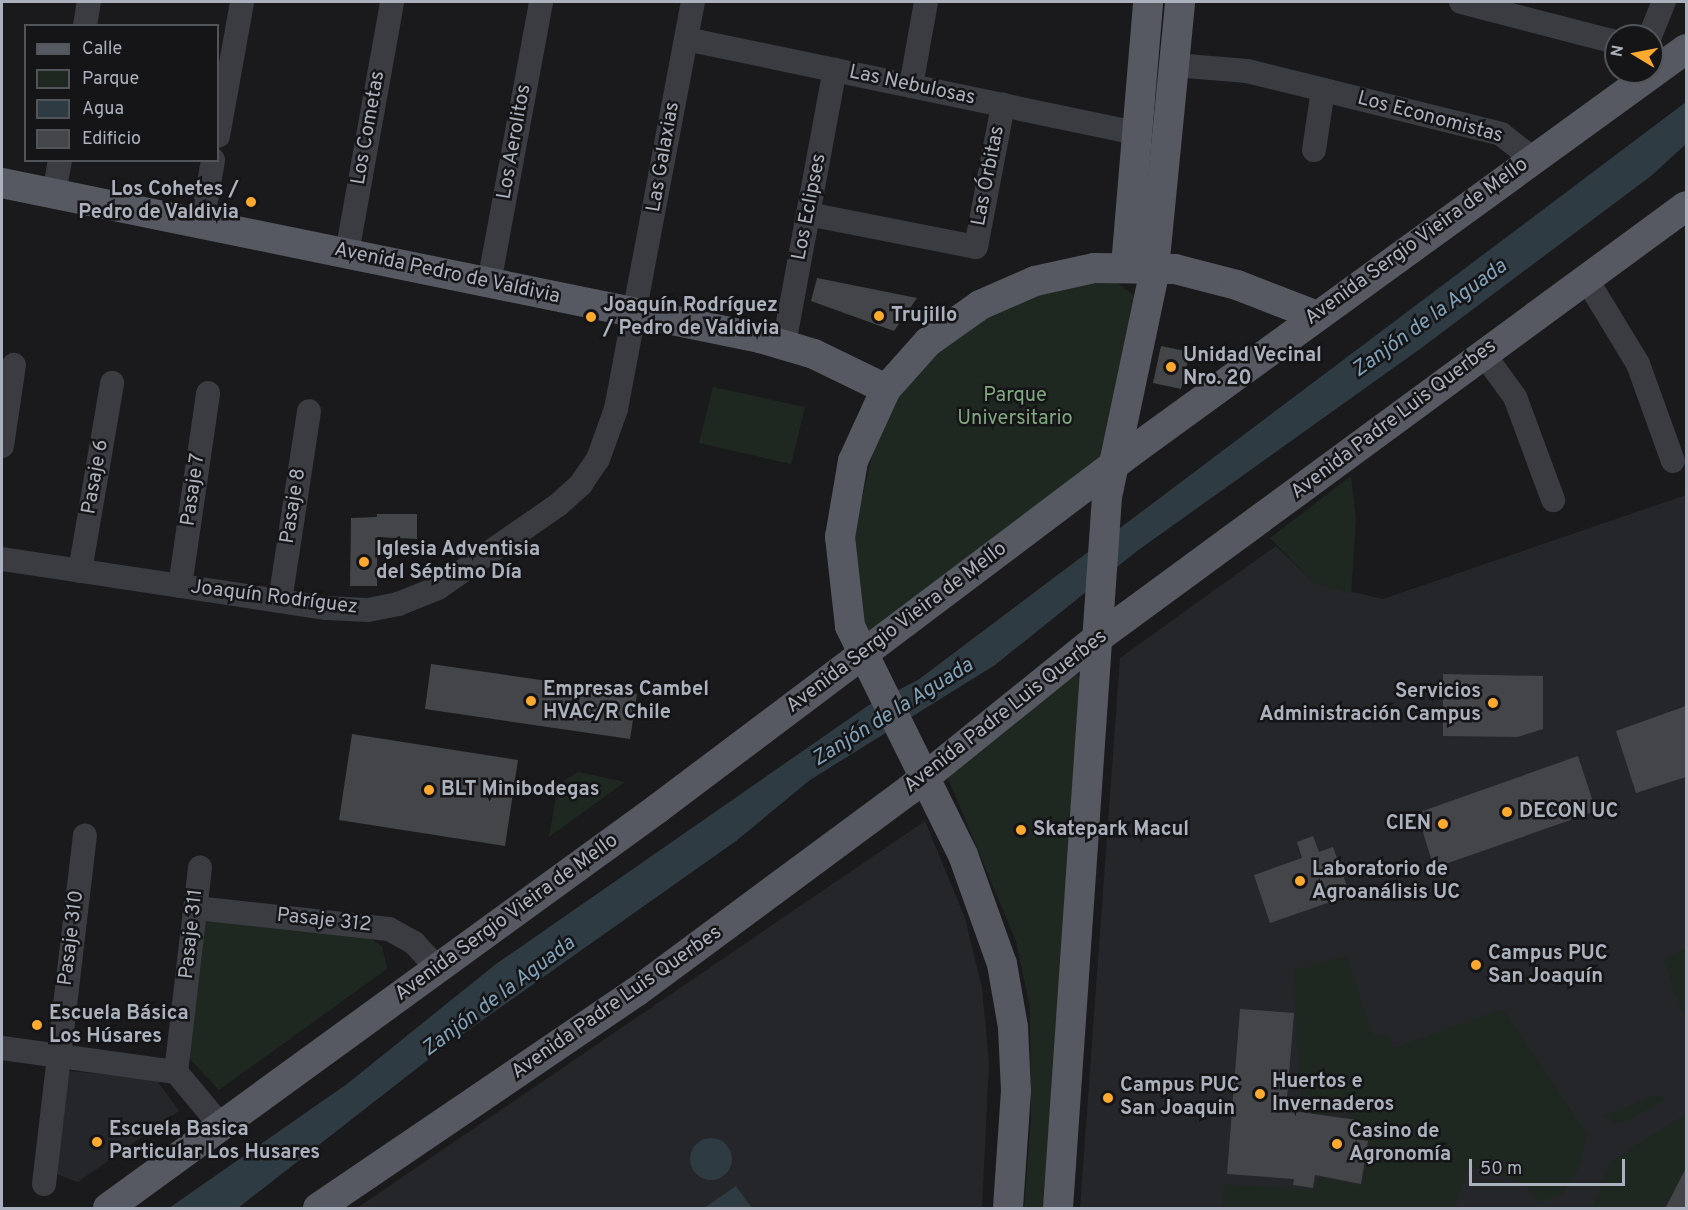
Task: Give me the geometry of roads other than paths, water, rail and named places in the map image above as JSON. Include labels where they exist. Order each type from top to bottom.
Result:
[{"type":"main road","points":[[1126,266],[1148,2]]},
{"type":"main road","points":[[1058,1209],[1096,629],[1107,497],[1155,266],[1180,2]]},
{"type":"main road","name":"Avenida Sergio Vieira de Mello","points":[[1664,65],[1683,55]]},
{"type":"main road","name":"Avenida Sergio Vieira de Mello","points":[[108,1209],[438,969],[1112,466],[1632,84]]},
{"type":"main road","name":"Avenida Pedro de Valdivia","points":[[2,183],[784,344],[886,389]]},
{"type":"main road","name":"Avenida Padre Luis Querbes","points":[[318,1209],[636,992],[927,776],[1096,629],[1686,206]]},
{"type":"main road","points":[[1634,245],[1686,233]]},
{"type":"main road","points":[[1008,1209],[1016,1091],[1013,1027],[1002,964],[978,891],[927,776],[861,655],[842,586],[841,519],[853,461],[886,389],[928,342],[980,304],[1063,274],[1126,266],[1155,266],[1237,285],[1317,316]]},
{"type":"street","points":[[85,24],[89,2]]},
{"type":"street","points":[[219,130],[242,2]]},
{"type":"street","name":"Los Cometas","points":[[347,254],[392,2]]},
{"type":"street","name":"Los Aerolitos","points":[[489,283],[541,2]]},
{"type":"street","name":"Las Galaxias","points":[[636,313],[693,2]]},
{"type":"street","points":[[911,86],[926,2]]},
{"type":"street","points":[[1461,2],[1604,39]]},
{"type":"street","points":[[1655,24],[1664,2]]},
{"type":"street","name":"Las Nebulosas","points":[[686,39],[1137,133]]},
{"type":"street","name":"Los Economistas","points":[[1175,65],[1247,70],[1501,134],[1532,158]]},
{"type":"street","name":"Los Eclipses","points":[[784,344],[835,70]]},
{"type":"street","points":[[1314,150],[1323,90]]},
{"type":"street","name":"Las Órbitas","points":[[808,214],[976,247],[1003,105]]},
{"type":"street","points":[[54,194],[60,162]]},
{"type":"street","points":[[201,224],[213,162]]},
{"type":"street","points":[[1587,279],[1638,364],[1673,461]]},
{"type":"street","name":"Joaquín Rodríguez","points":[[2,559],[279,601],[368,610],[418,597],[454,579],[558,505],[581,484],[604,445],[636,313]]},
{"type":"street","points":[[1483,353],[1515,397],[1553,500]]},
{"type":"street","points":[[2,446],[14,365]]},
{"type":"street","name":"Pasaje 6","points":[[81,571],[112,383]]},
{"type":"street","name":"Pasaje 7","points":[[180,586],[208,393]]},
{"type":"street","name":"Pasaje 8","points":[[279,601],[309,411]]},
{"type":"street","name":"Pasaje 310","points":[[44,1184],[85,835]]},
{"type":"street","name":"Pasaje 311","points":[[176,1072],[200,867]]},
{"type":"street","name":"Pasaje 312","points":[[196,908],[389,929],[414,943],[438,969]]},
{"type":"street","points":[[2,1048],[176,1072],[222,1127]]},
{"type":"water","name":"Zanjón de la Aguada","points":[[1686,102],[1686,144],[1651,176],[1420,349],[1137,551],[995,665],[810,780],[736,841],[443,1048],[238,1208],[169,1208],[347,1084],[496,964],[869,705],[918,680]]},
{"type":"water","points":[[711,1138],[726,1144],[732,1159],[726,1174],[711,1180],[696,1174],[690,1159],[696,1144]]},
{"type":"water","points":[[736,1186],[752,1208],[704,1208]]},
{"type":"place","name":"Los Cohetes / Pedro de Valdivia","points":[[251,202]]},
{"type":"place","name":"Trujillo","points":[[879,316]]},
{"type":"place","name":"Joaquín Rodríguez / Pedro de Valdivia","points":[[591,317]]},
{"type":"place","name":"Unidad Vecinal Nro. 20","points":[[1171,367]]},
{"type":"place","name":"Iglesia Adventisia del Séptimo Día","points":[[364,562]]},
{"type":"place","name":"Empresas Cambel HVAC/R Chile","points":[[531,701]]},
{"type":"place","name":"Servicios Administración Campus","points":[[1493,703]]},
{"type":"place","name":"BLT Minibodegas","points":[[429,790]]},
{"type":"place","name":"DECON UC","points":[[1507,812]]},
{"type":"place","name":"CIEN","points":[[1443,824]]},
{"type":"place","name":"Skatepark Macul","points":[[1021,830]]},
{"type":"place","name":"Laboratorio de Agroanálisis UC","points":[[1300,881]]},
{"type":"place","name":"Campus PUC San Joaquín","points":[[1476,965]]},
{"type":"place","name":"Escuela Básica Los Húsares","points":[[37,1025]]},
{"type":"place","name":"Huertos e Invernaderos","points":[[1260,1094]]},
{"type":"place","name":"Campus PUC San Joaquin","points":[[1108,1098]]},
{"type":"place","name":"Escuela Basica Particular Los Husares","points":[[97,1142]]},
{"type":"place","name":"Casino de Agronomía","points":[[1337,1144]]},
{"type":"park label","name":"Parque Universitario","points":[[1015,408]]}]
